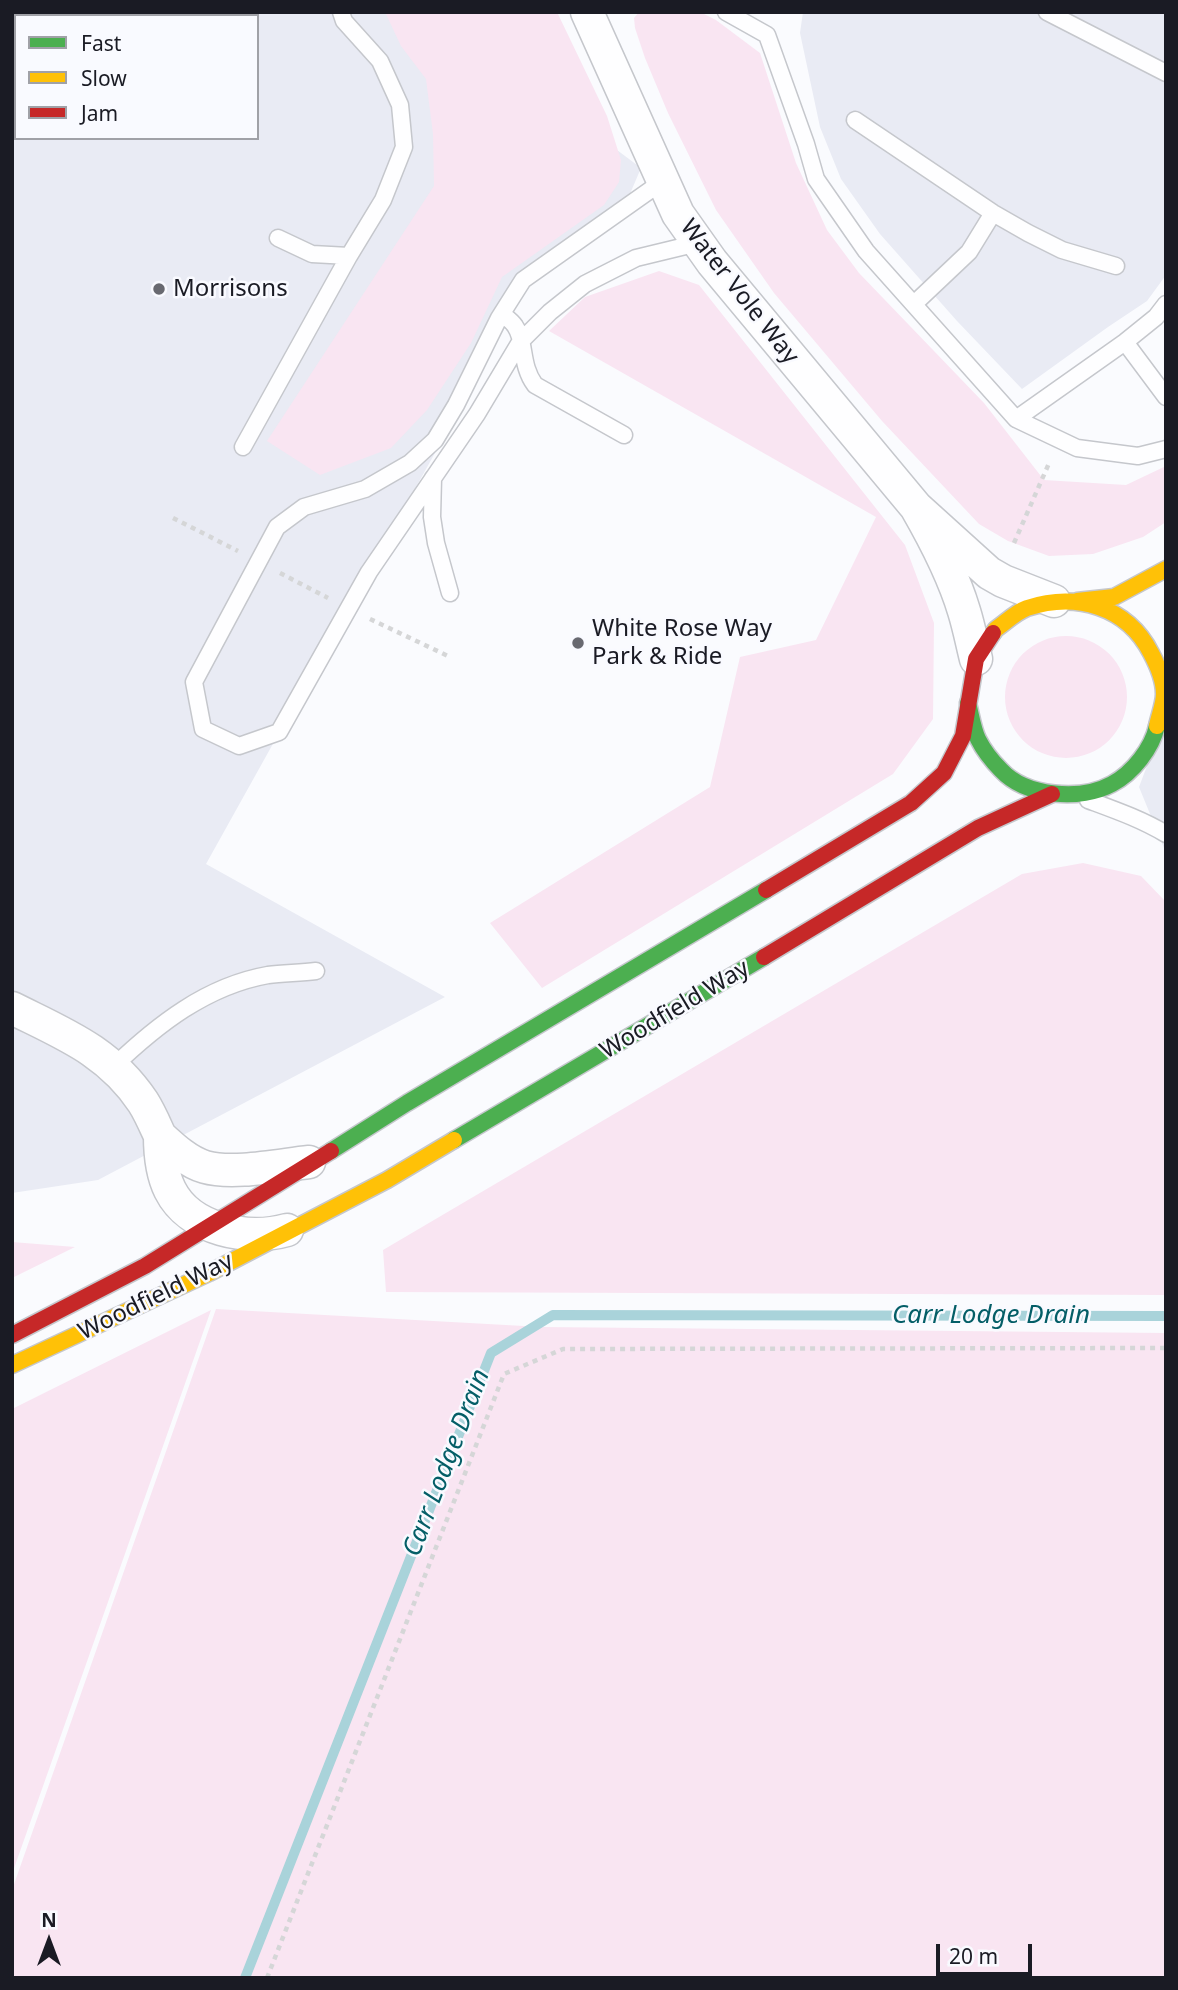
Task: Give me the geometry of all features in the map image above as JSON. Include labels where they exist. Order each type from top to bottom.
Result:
[{"type":"street","name":"Water Vole Way","points":[[588,13],[678,214],[712,262],[916,507],[989,573],[1066,601]]},
{"type":"street","name":"Water Vole Way","points":[[916,507],[936,541],[960,598],[976,659]]},
{"type":"street","points":[[1066,601],[1098,606],[1114,613],[1144,639],[1163,675],[1164,695],[1154,740],[1130,771],[1112,784],[1090,792],[1052,794],[1023,785],[1002,771],[978,739],[968,703],[976,659],[996,629],[1024,609],[1066,601],[1114,597],[1166,569]]},
{"type":"street","name":"Woodfield Way","points":[[12,1335],[145,1266],[407,1103],[911,803],[944,773],[962,736],[968,703]]},
{"type":"street","name":"Woodfield Way","points":[[12,1365],[209,1273],[387,1180],[978,828],[1052,794]]},
{"type":"street","name":"Woodfield Way","points":[[12,1009],[82,1042],[113,1067],[133,1088],[145,1105],[160,1136],[162,1163],[170,1190],[188,1213],[210,1226],[241,1233],[274,1234],[298,1226]]},
{"type":"street","name":"Woodfield Way","points":[[160,1136],[180,1154],[205,1167],[226,1170],[312,1162]]},
{"type":"lane","points":[[243,447],[383,200],[404,147],[400,104],[380,61],[344,21],[341,12]]},
{"type":"lane","points":[[726,12],[767,35],[816,179],[866,251],[1016,419],[1077,448],[1138,456],[1166,449]]},
{"type":"lane","points":[[1047,12],[1166,73]]},
{"type":"lane","points":[[855,120],[993,213],[1062,250],[1116,265]]},
{"type":"lane","points":[[663,181],[523,280],[435,440],[410,463],[365,489],[304,506],[277,527],[194,682],[203,729],[239,746],[279,732],[369,572],[477,414],[520,342],[550,312],[585,284],[636,258],[698,243]]},
{"type":"lane","points":[[914,304],[969,251],[993,213]]},
{"type":"lane","points":[[278,238],[312,254],[349,256]]},
{"type":"lane","points":[[1016,419],[1125,342],[1156,317],[1166,304]]},
{"type":"lane","points":[[502,314],[517,328],[526,370],[535,385],[624,435]]},
{"type":"lane","points":[[1125,342],[1166,397]]},
{"type":"lane","points":[[433,478],[432,517],[450,593]]},
{"type":"lane","points":[[1157,723],[1163,749]]},
{"type":"lane","points":[[1069,793],[1125,813],[1166,834]]},
{"type":"lane","points":[[113,1067],[142,1040],[184,1008],[225,987],[267,975],[316,971]]},
{"type":"path","points":[[1014,543],[1059,439]]},
{"type":"path","points":[[173,518],[348,609],[448,656]]},
{"type":"path","points":[[267,1978],[504,1374],[563,1349],[1166,1348]]},
{"type":"shaded area","points":[[12,12],[433,12],[641,168],[618,222],[533,277],[206,864],[445,997],[98,1180],[12,1193]]},
{"type":"shaded area","points":[[385,12],[557,12],[607,116],[621,160],[619,182],[604,205],[502,277],[471,343],[427,410],[391,448],[320,475],[267,441],[434,186],[433,134],[426,79],[401,46]]},
{"type":"shaded area","points":[[639,12],[700,12],[716,20],[760,53],[796,163],[827,230],[859,273],[984,403],[1044,480],[1126,485],[1166,466],[1166,522],[1143,537],[1093,554],[1049,556],[1008,541],[979,524],[882,421],[774,293],[716,210],[668,113],[645,58],[635,28],[634,18]]},
{"type":"shaded area","points":[[803,12],[1166,12],[1166,275],[1147,301],[1022,389],[880,234],[841,179],[820,127],[800,33]]},
{"type":"shaded area","points":[[659,271],[699,285],[905,545],[934,623],[933,719],[893,774],[542,988],[490,923],[710,787],[740,657],[816,640],[876,517],[549,331],[585,297]]},
{"type":"shaded area","points":[[1066,636],[1089,641],[1109,654],[1122,674],[1127,697],[1122,720],[1109,740],[1089,753],[1066,758],[1043,753],[1023,740],[1010,720],[1005,697],[1010,674],[1023,654],[1043,641]]},
{"type":"shaded area","points":[[1166,716],[1166,853],[1139,787]]},
{"type":"shaded area","points":[[1083,863],[1141,876],[1166,902],[1166,1295],[386,1292],[383,1250],[1022,874]]},
{"type":"shaded area","points":[[12,1242],[75,1247],[12,1278]]},
{"type":"shaded area","points":[[216,1309],[542,1327],[1166,1333],[1166,1978],[12,1978],[12,1890]]},
{"type":"shaded area","points":[[211,1310],[12,1874],[12,1409]]},
{"type":"waterway","name":"Carr Lodge Drain","points":[[245,1978],[491,1353],[553,1315],[1166,1316]]},
{"type":"traffic: fast","points":[[968,703],[978,739],[998,767],[1025,786],[1054,794],[1085,793],[1120,779],[1146,751],[1157,726]]},
{"type":"traffic: fast","points":[[331,1151],[766,890]]},
{"type":"traffic: fast","points":[[454,1140],[764,957]]},
{"type":"traffic: slow","points":[[1077,601],[1114,597],[1166,569]]},
{"type":"traffic: slow","points":[[993,633],[1019,612],[1045,603],[1081,603],[1114,614],[1141,637],[1158,668],[1164,694],[1157,726]]},
{"type":"traffic: slow","points":[[12,1365],[209,1273],[387,1180],[454,1140]]},
{"type":"traffic: jam","points":[[766,890],[911,803],[944,773],[963,736],[976,659],[993,633]]},
{"type":"traffic: jam","points":[[764,957],[978,828],[1052,794]]},
{"type":"traffic: jam","points":[[12,1335],[145,1266],[331,1151]]},
{"type":"place","name":"Morrisons","points":[[159,289]]},
{"type":"place","name":"White Rose Way Park & Ride","points":[[578,643]]}]
